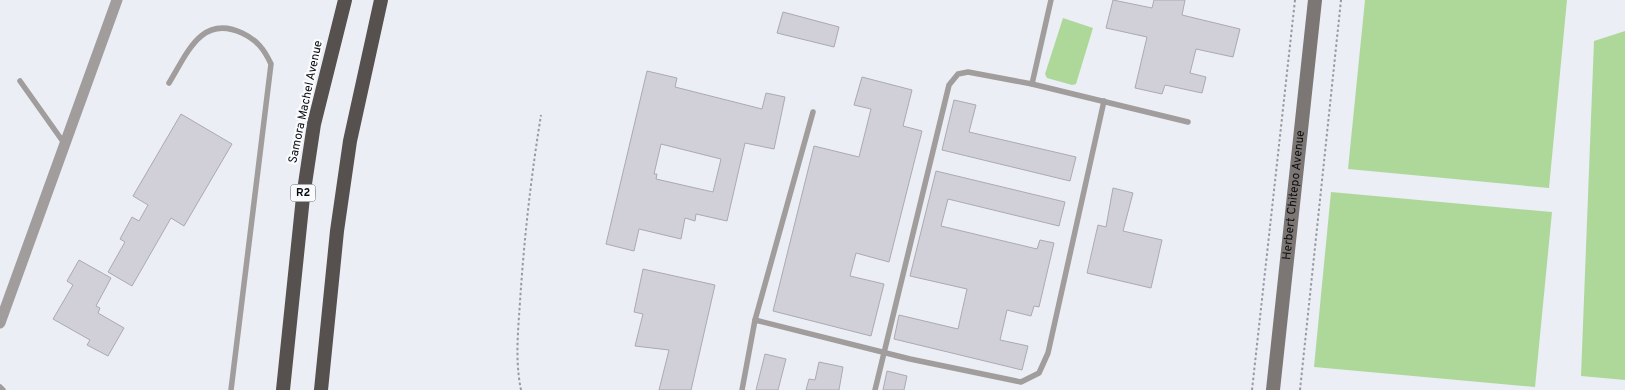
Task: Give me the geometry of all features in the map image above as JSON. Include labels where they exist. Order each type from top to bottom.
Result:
[{"type":"highway","name":"Samora Machel Avenue","points":[[283,390],[303,197],[314,124],[345,0]]},
{"type":"highway","points":[[321,390],[337,231],[350,141],[381,0]]},
{"type":"main road","name":"Herbert Chitepo Avenue","points":[[1273,390],[1315,0]]},
{"type":"street","points":[[0,323],[117,0]]},
{"type":"lane","points":[[1032,84],[1051,0]]},
{"type":"lane","points":[[169,83],[197,38],[212,28],[229,29],[255,40],[266,52],[271,64],[231,390]]},
{"type":"lane","points":[[875,390],[949,85],[958,74],[968,72],[1032,84],[1188,122]]},
{"type":"lane","points":[[20,81],[64,143]]},
{"type":"lane","points":[[755,320],[884,352],[1021,382],[1038,373],[1048,354],[1104,101]]},
{"type":"lane","points":[[742,390],[755,320],[813,112]]},
{"type":"lane","points":[[0,387],[3,390]]},
{"type":"path","points":[[1252,390],[1294,0]]},
{"type":"path","points":[[1300,390],[1341,0]]},
{"type":"path","points":[[521,390],[516,368],[523,259],[529,195],[541,115]]},
{"type":"green space","points":[[1365,0],[1567,0],[1549,188],[1348,169]]},
{"type":"green space","points":[[1063,18],[1093,28],[1076,84],[1072,85],[1047,78],[1045,74]]},
{"type":"green space","points":[[1625,31],[1625,380],[1581,376],[1594,41]]},
{"type":"green space","points":[[1331,192],[1552,212],[1535,387],[1314,367]]},
{"type":"building","points":[[1113,0],[1152,8],[1154,0],[1185,0],[1182,15],[1240,29],[1233,57],[1196,49],[1190,73],[1206,77],[1202,93],[1165,85],[1162,94],[1135,88],[1147,37],[1106,28]]},
{"type":"building","points":[[783,12],[839,27],[834,47],[777,33]]},
{"type":"building","points":[[647,71],[677,78],[675,87],[762,109],[766,93],[785,97],[774,149],[745,143],[727,221],[696,214],[695,221],[685,218],[681,239],[639,229],[634,251],[606,244]],"holes":[[[661,144],[721,159],[713,192],[656,179],[657,174],[654,174]]]},
{"type":"building","points":[[862,77],[912,90],[903,126],[922,131],[889,262],[856,253],[850,276],[884,284],[871,336],[773,311],[814,146],[859,157],[871,109],[854,105]]},
{"type":"building","points":[[954,100],[976,105],[969,132],[1076,157],[1070,181],[942,150]]},
{"type":"building","points":[[181,114],[232,144],[184,226],[171,218],[132,286],[108,272],[125,242],[120,239],[132,217],[139,221],[148,205],[133,196]]},
{"type":"building","points":[[936,171],[1065,202],[1059,226],[948,199],[941,226],[1037,249],[1040,240],[1054,243],[1039,307],[1034,306],[1031,316],[1007,310],[1000,340],[1028,346],[1022,370],[894,339],[899,315],[958,329],[967,289],[910,276]]},
{"type":"building","points":[[1113,188],[1133,193],[1123,231],[1162,240],[1151,288],[1087,273],[1098,225],[1106,227]]},
{"type":"building","points":[[79,260],[111,278],[96,306],[100,308],[98,313],[124,328],[108,356],[87,345],[90,340],[53,319],[73,285],[67,281]]},
{"type":"building","points":[[643,269],[715,285],[691,390],[659,390],[669,350],[635,346],[643,314],[634,312]]},
{"type":"building","points":[[765,354],[786,359],[778,390],[756,390]]},
{"type":"building","points":[[819,362],[843,367],[839,390],[806,390],[809,379],[815,380]]},
{"type":"building","points":[[887,371],[907,376],[904,390],[883,390]]}]
